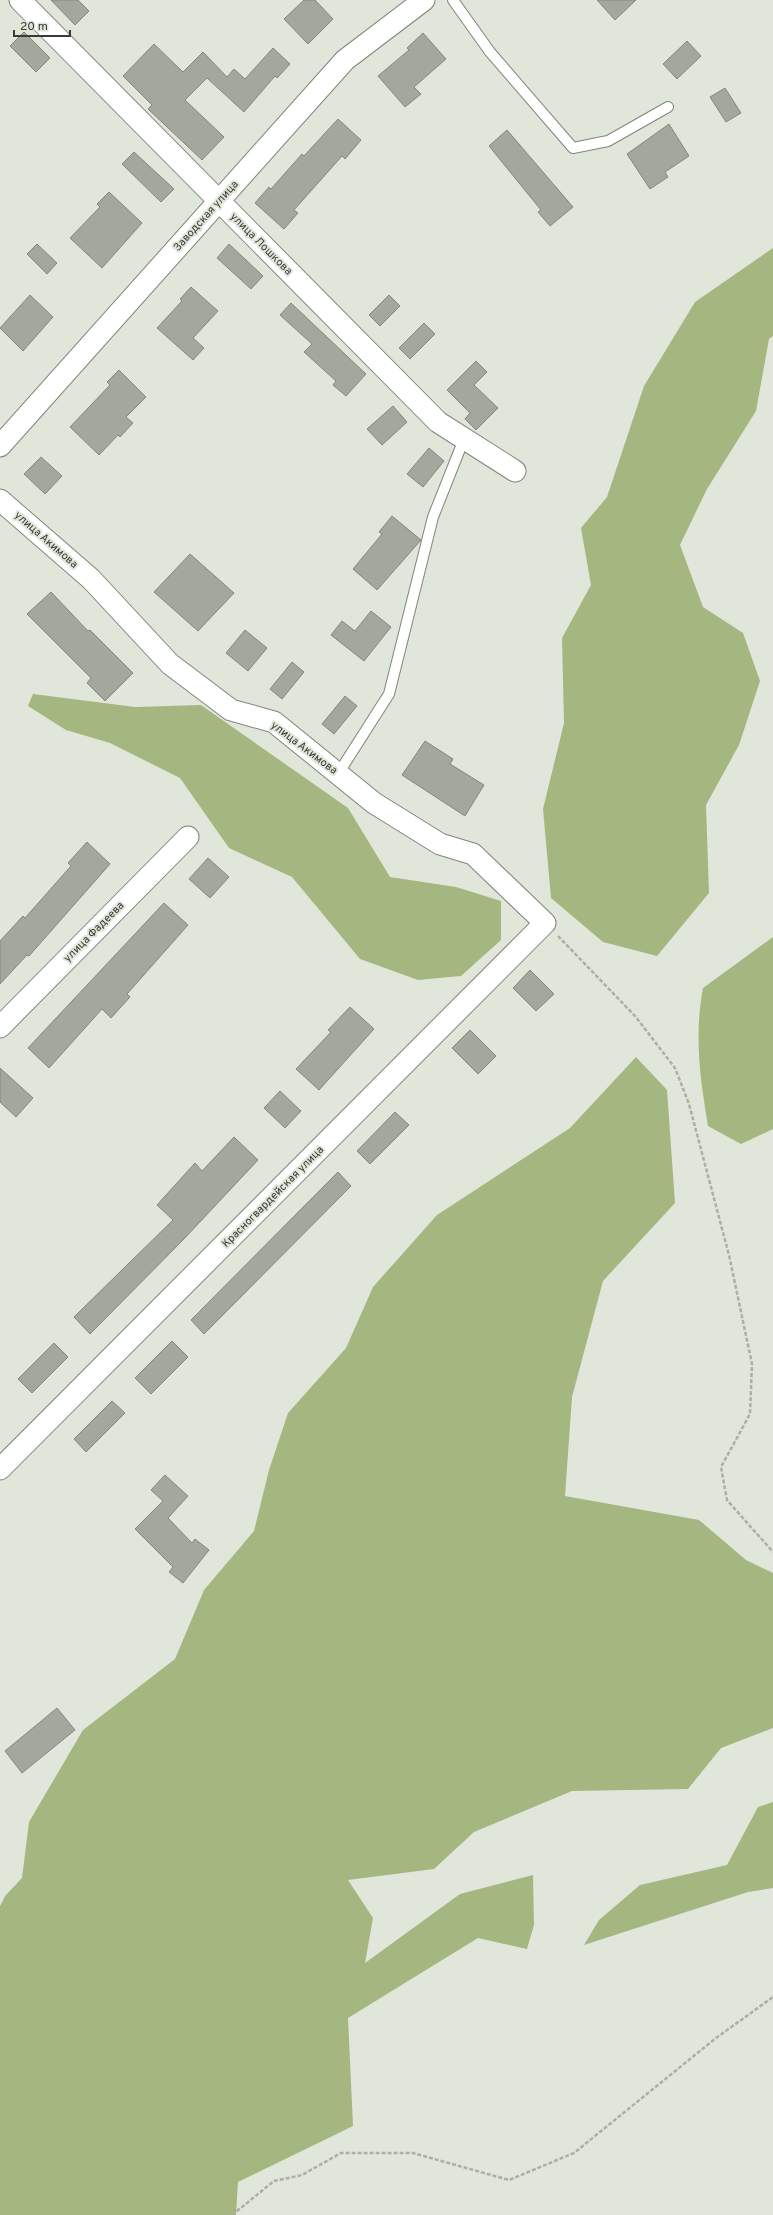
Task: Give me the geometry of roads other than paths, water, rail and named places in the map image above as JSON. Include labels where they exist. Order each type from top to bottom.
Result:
[{"type":"street","name":"улица Лошкова","points":[[20,0],[438,422],[515,471]]},
{"type":"street","name":"Заводская улица","points":[[0,446],[344,60],[424,0]]},
{"type":"street","name":"улица Акимова","points":[[0,500],[91,579],[170,664],[231,710],[274,722],[374,804],[440,844],[472,854],[545,923]]},
{"type":"street","name":"улица Фадеева","points":[[0,1027],[188,837]]},
{"type":"street","name":"Красногвардейская улица","points":[[0,1469],[545,923]]},
{"type":"lane","points":[[453,0],[490,52],[574,148],[608,141],[668,107]]},
{"type":"lane","points":[[338,774],[389,694],[433,517],[464,439]]}]
